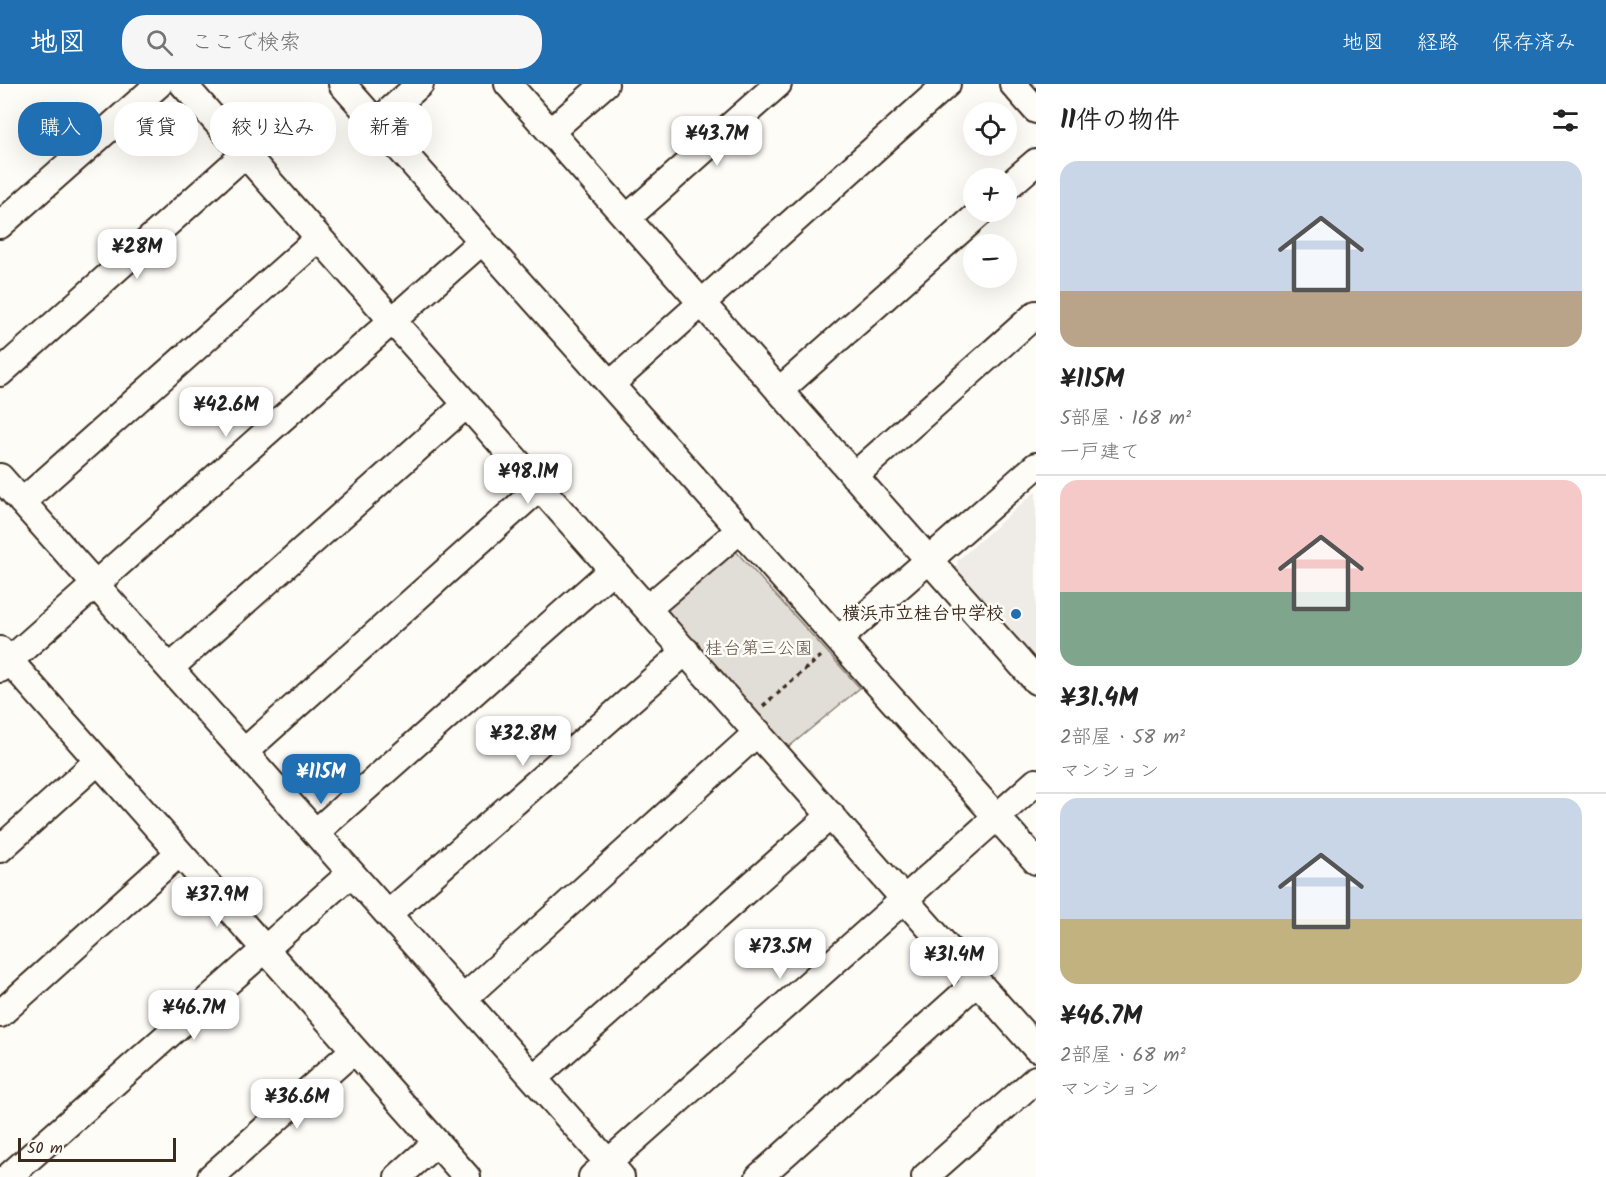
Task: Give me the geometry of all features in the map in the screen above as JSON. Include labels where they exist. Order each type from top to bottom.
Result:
[{"type":"street","points":[[0,225],[159,84]]},
{"type":"street","points":[[183,84],[210,114]]},
{"type":"street","points":[[342,84],[358,102]]},
{"type":"street","points":[[400,102],[420,84]]},
{"type":"street","points":[[508,84],[1036,681]]},
{"type":"street","points":[[550,132],[604,84]]},
{"type":"street","points":[[627,218],[778,84]]},
{"type":"street","points":[[611,384],[947,84]]},
{"type":"street","points":[[1013,84],[1036,110]]},
{"type":"street","points":[[0,373],[243,156]]},
{"type":"street","points":[[247,156],[1036,1048]]},
{"type":"street","points":[[406,156],[1036,861]]},
{"type":"street","points":[[1017,178],[1036,162]]},
{"type":"street","points":[[779,391],[970,222]]},
{"type":"street","points":[[22,502],[319,238]]},
{"type":"street","points":[[467,1177],[98,761],[3,660],[95,584],[482,241]]},
{"type":"street","points":[[854,476],[1036,314]]},
{"type":"street","points":[[170,668],[467,404]]},
{"type":"street","points":[[839,639],[1036,466]]},
{"type":"street","points":[[0,477],[534,1078],[607,1172],[905,898],[1036,782]]},
{"type":"street","points":[[244,752],[540,487]]},
{"type":"street","points":[[648,608],[741,529]]},
{"type":"street","points":[[316,832],[613,568]]},
{"type":"street","points":[[388,914],[686,651]]},
{"type":"street","points":[[463,999],[753,726]]},
{"type":"street","points":[[0,849],[98,761]]},
{"type":"street","points":[[534,1078],[831,815]]},
{"type":"street","points":[[0,1014],[179,853]]},
{"type":"street","points":[[8,1177],[351,873]]},
{"type":"street","points":[[759,1177],[977,982]]},
{"type":"street","points":[[211,1177],[354,1050]]},
{"type":"street","points":[[925,1177],[1036,1078]]},
{"type":"street","points":[[398,1177],[436,1143]]},
{"type":"path","points":[[753,726],[839,639]]},
{"type":"shaded area","name":"横浜市立桂台中学校","points":[[1036,491],[1036,658],[957,569],[958,560]]},
{"type":"green space","name":"桂台第三公園","points":[[732,547],[860,688],[785,750],[658,610]]},
{"type":"place","name":"横浜市立桂台中学校","points":[[1016,614]]}]
